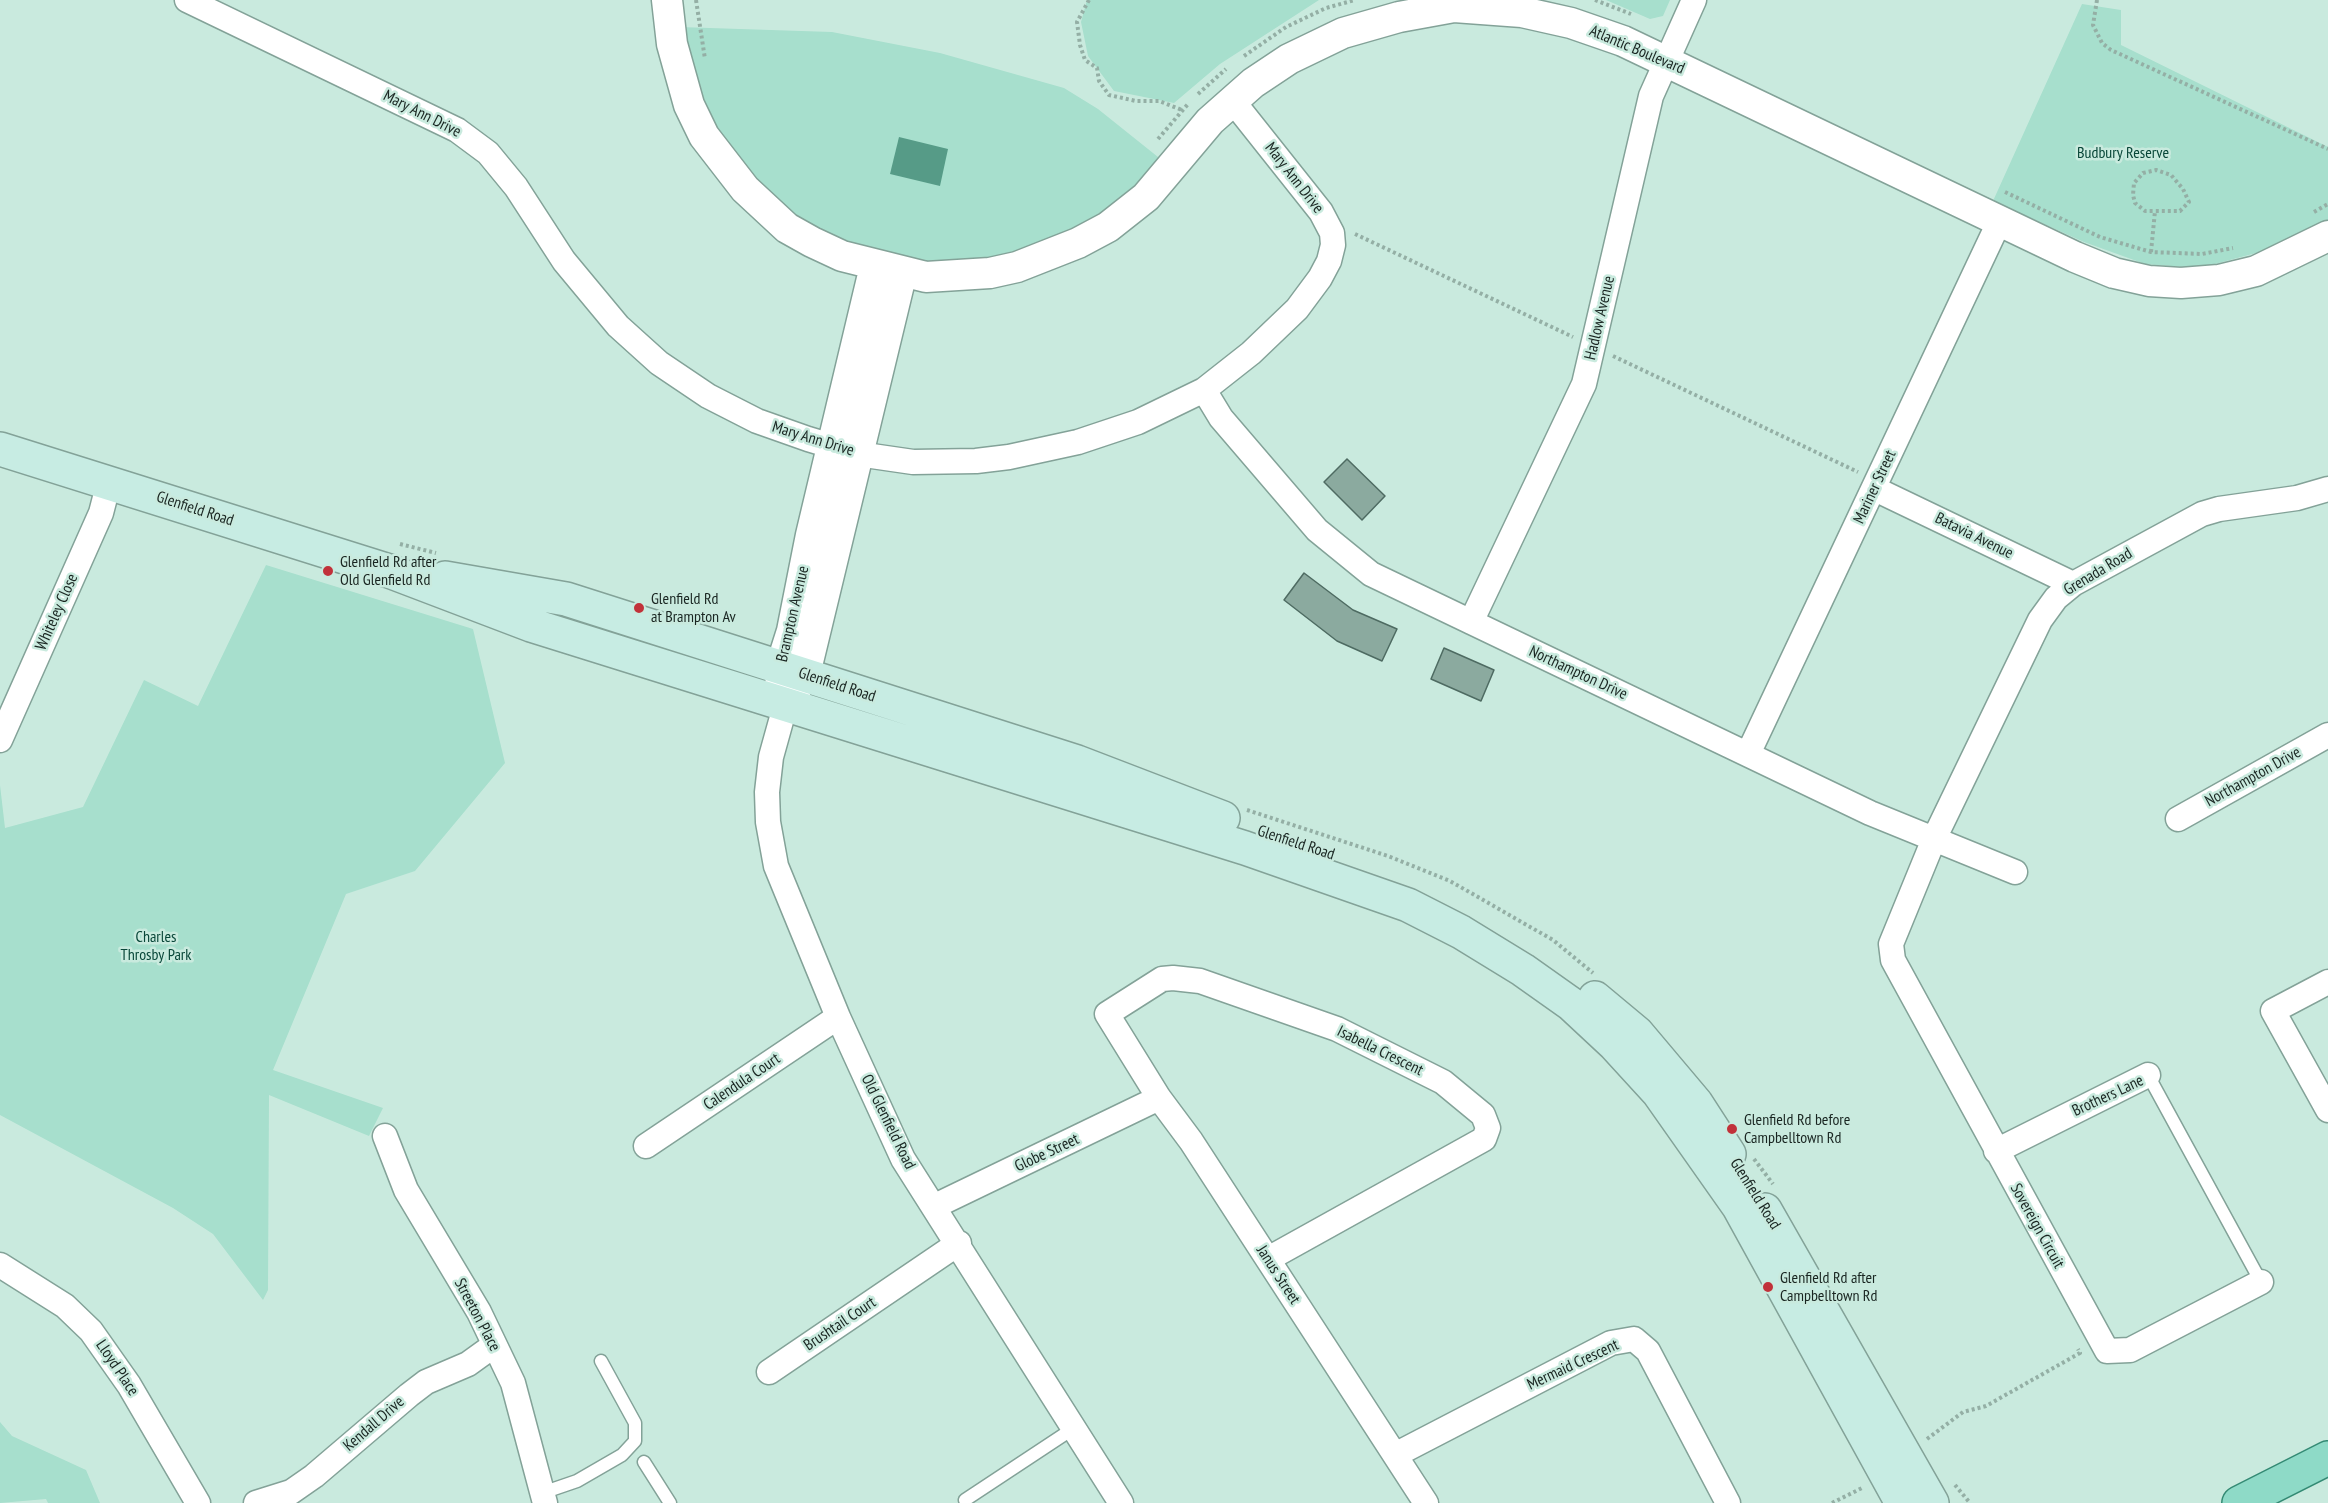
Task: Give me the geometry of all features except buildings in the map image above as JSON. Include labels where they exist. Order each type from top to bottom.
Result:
[{"type":"main road","name":"Glenfield Road","points":[[0,449],[389,571],[531,625],[1245,848],[1387,898],[1461,932],[1523,970],[1571,1004],[1615,1045],[1658,1092],[1738,1208],[1902,1503]]},
{"type":"main road","name":"Glenfield Road","points":[[389,571],[482,583],[566,599],[793,670],[1077,762],[1197,809],[1376,869],[1476,914],[1550,961],[1637,1033],[1696,1103],[1754,1191],[1797,1263],[1944,1494]]},
{"type":"main road","points":[[1845,1403],[1874,1495]]},
{"type":"main road","points":[[2239,1503],[2328,1458]]},
{"type":"street","name":"Mary Ann Drive","points":[[188,0],[457,130],[488,153],[516,187],[580,283],[639,346],[708,396],[777,429],[845,450],[913,462],[976,461],[1043,451],[1138,422],[1204,390],[1251,353],[1297,309],[1320,278],[1334,245],[1328,222],[1232,100]]},
{"type":"street","name":"Atlantic Boulevard","points":[[668,0],[672,44],[689,105],[704,136],[764,209],[787,228],[842,256],[926,277],[990,273],[1017,267],[1078,243],[1108,227],[1146,197],[1210,121],[1232,100],[1289,59],[1343,33],[1399,17],[1454,7],[1522,12],[1571,23],[1623,41],[1666,62],[2002,206],[2075,257],[2114,273],[2181,283],[2219,280],[2256,271],[2318,226]]},
{"type":"street","name":"Hadlow Avenue","points":[[1471,622],[1584,384],[1652,96],[1694,0]]},
{"type":"street","name":"Mariner Street","points":[[1748,754],[1875,489],[2002,206]]},
{"type":"street","name":"Brampton Avenue","points":[[786,703],[780,672],[793,670],[792,632],[845,450],[889,269]]},
{"type":"street","name":"Northampton Drive","points":[[1204,390],[1221,418],[1317,530],[1349,558],[1399,589],[1870,813],[2015,872]]},
{"type":"street","name":"Whiteley Close","points":[[0,740],[101,513],[109,482]]},
{"type":"street","name":"Batavia Avenue","points":[[1875,489],[2073,584]]},
{"type":"street","name":"Grenada Road","points":[[1934,839],[2040,620],[2056,598],[2073,584],[2202,514],[2328,489]]},
{"type":"street","name":"Old Glenfield Road","points":[[786,703],[771,757],[767,792],[768,822],[776,866],[838,1017],[903,1159],[959,1243],[1121,1503]]},
{"type":"street","name":"Northampton Drive","points":[[2178,819],[2328,735]]},
{"type":"street","name":"Sovereign Circuit","points":[[1934,839],[1891,944],[1893,960],[2107,1351],[2130,1350],[2261,1282]]},
{"type":"street","name":"Isabella Crescent","points":[[1159,1098],[1107,1014],[1162,979],[1173,978],[1200,981],[1337,1029],[1443,1082],[1483,1115],[1488,1128],[1484,1139],[1268,1259]]},
{"type":"street","points":[[2328,982],[2273,1011],[2328,1110]]},
{"type":"street","name":"Calendula Court","points":[[646,1146],[838,1017]]},
{"type":"street","name":"Brothers Lane","points":[[1996,1151],[2148,1075]]},
{"type":"street","name":"Globe Street","points":[[935,1206],[1159,1098]]},
{"type":"street","name":"Janus Street","points":[[1159,1098],[1268,1259],[1395,1455]]},
{"type":"street","name":"Streeton Place","points":[[386,1136],[406,1190],[478,1312],[513,1383],[523,1414],[543,1498]]},
{"type":"street","name":"Brushtail Court","points":[[769,1372],[959,1243]]},
{"type":"street","name":"Lloyd Place","points":[[0,1265],[65,1306],[91,1331],[129,1384],[198,1503]]},
{"type":"street","name":"Mermaid Crescent","points":[[1395,1455],[1611,1343],[1634,1339],[1648,1351],[1728,1503]]},
{"type":"street","name":"Kendall Drive","points":[[256,1503],[291,1492],[314,1476],[426,1382],[468,1364],[494,1346]]},
{"type":"street","points":[[1395,1455],[1426,1503]]},
{"type":"lane","name":"Brothers Lane","points":[[2148,1075],[2204,1178]]},
{"type":"lane","name":"Sovereign Circuit","points":[[2204,1178],[2261,1282]]},
{"type":"lane","points":[[543,1498],[622,1455],[635,1441],[635,1423],[601,1361]]},
{"type":"lane","points":[[965,1500],[1074,1428]]},
{"type":"lane","points":[[644,1462],[670,1503]]},
{"type":"path","points":[[696,0],[707,66]]},
{"type":"path","points":[[1089,0],[1077,21],[1080,45],[1085,60],[1097,68],[1099,81],[1109,95],[1136,101],[1159,101],[1182,110]]},
{"type":"path","points":[[1241,58],[1286,27],[1326,8],[1355,0]]},
{"type":"path","points":[[2097,0],[2093,25],[2102,43],[2111,50],[2328,149]]},
{"type":"path","points":[[1157,141],[1182,110],[1232,64]]},
{"type":"path","points":[[2156,170],[2171,175],[2183,189],[2189,202],[2180,211],[2155,211],[2145,211],[2135,203],[2133,195],[2134,183],[2143,173],[2156,170]]},
{"type":"path","points":[[2318,226],[2328,204]]},
{"type":"path","points":[[2002,206],[2151,252],[2202,254],[2239,247]]},
{"type":"path","points":[[2151,252],[2155,211]]},
{"type":"path","points":[[1245,810],[1388,856],[1450,881],[1552,940],[1599,977]]},
{"type":"path","points":[[1749,1151],[1779,1192]]},
{"type":"path","points":[[1926,1440],[1963,1412],[1986,1406],[2080,1353],[2075,1343]]},
{"type":"path","points":[[1921,1430],[1932,1449]]},
{"type":"path","points":[[1832,1503],[1874,1495],[1862,1479]]},
{"type":"path","points":[[1944,1494],[1970,1503]]},
{"type":"green space","points":[[1087,0],[1319,0],[1220,64],[1174,103],[1114,91],[1088,56],[1081,22]]},
{"type":"green space","points":[[1606,0],[1670,0],[1663,16],[1650,19]]},
{"type":"green space","name":"Budbury Reserve","points":[[2082,4],[2121,10],[2121,45],[2328,147],[2328,225],[2256,253],[2211,265],[2184,267],[2145,264],[2084,242],[1993,201]]},
{"type":"green space","points":[[679,27],[832,32],[940,53],[1064,88],[1098,109],[1163,161],[1129,197],[1078,236],[1013,259],[929,262],[862,250],[820,232],[776,205],[712,131]]},
{"type":"green space","name":"Charles Throsby Park","points":[[266,565],[473,629],[505,763],[415,871],[346,894],[273,1070],[383,1108],[369,1136],[269,1095],[268,1290],[263,1300],[213,1234],[173,1208],[0,1115],[0,785],[5,828],[83,807],[144,680],[198,706]]},
{"type":"green space","points":[[0,1422],[12,1436],[86,1470],[100,1503],[48,1503],[46,1499],[0,1503]]},
{"type":"shaded area","points":[[899,137],[948,149],[940,186],[890,174]]},
{"type":"place","name":"Glenfield Rd after Old Glenfield Rd","points":[[328,571]]},
{"type":"place","name":"Glenfield Rd at Brampton Av","points":[[639,608]]},
{"type":"place","name":"Glenfield Rd before Campbelltown Rd","points":[[1732,1129]]},
{"type":"place","name":"Glenfield Rd after Campbelltown Rd","points":[[1768,1287]]}]
